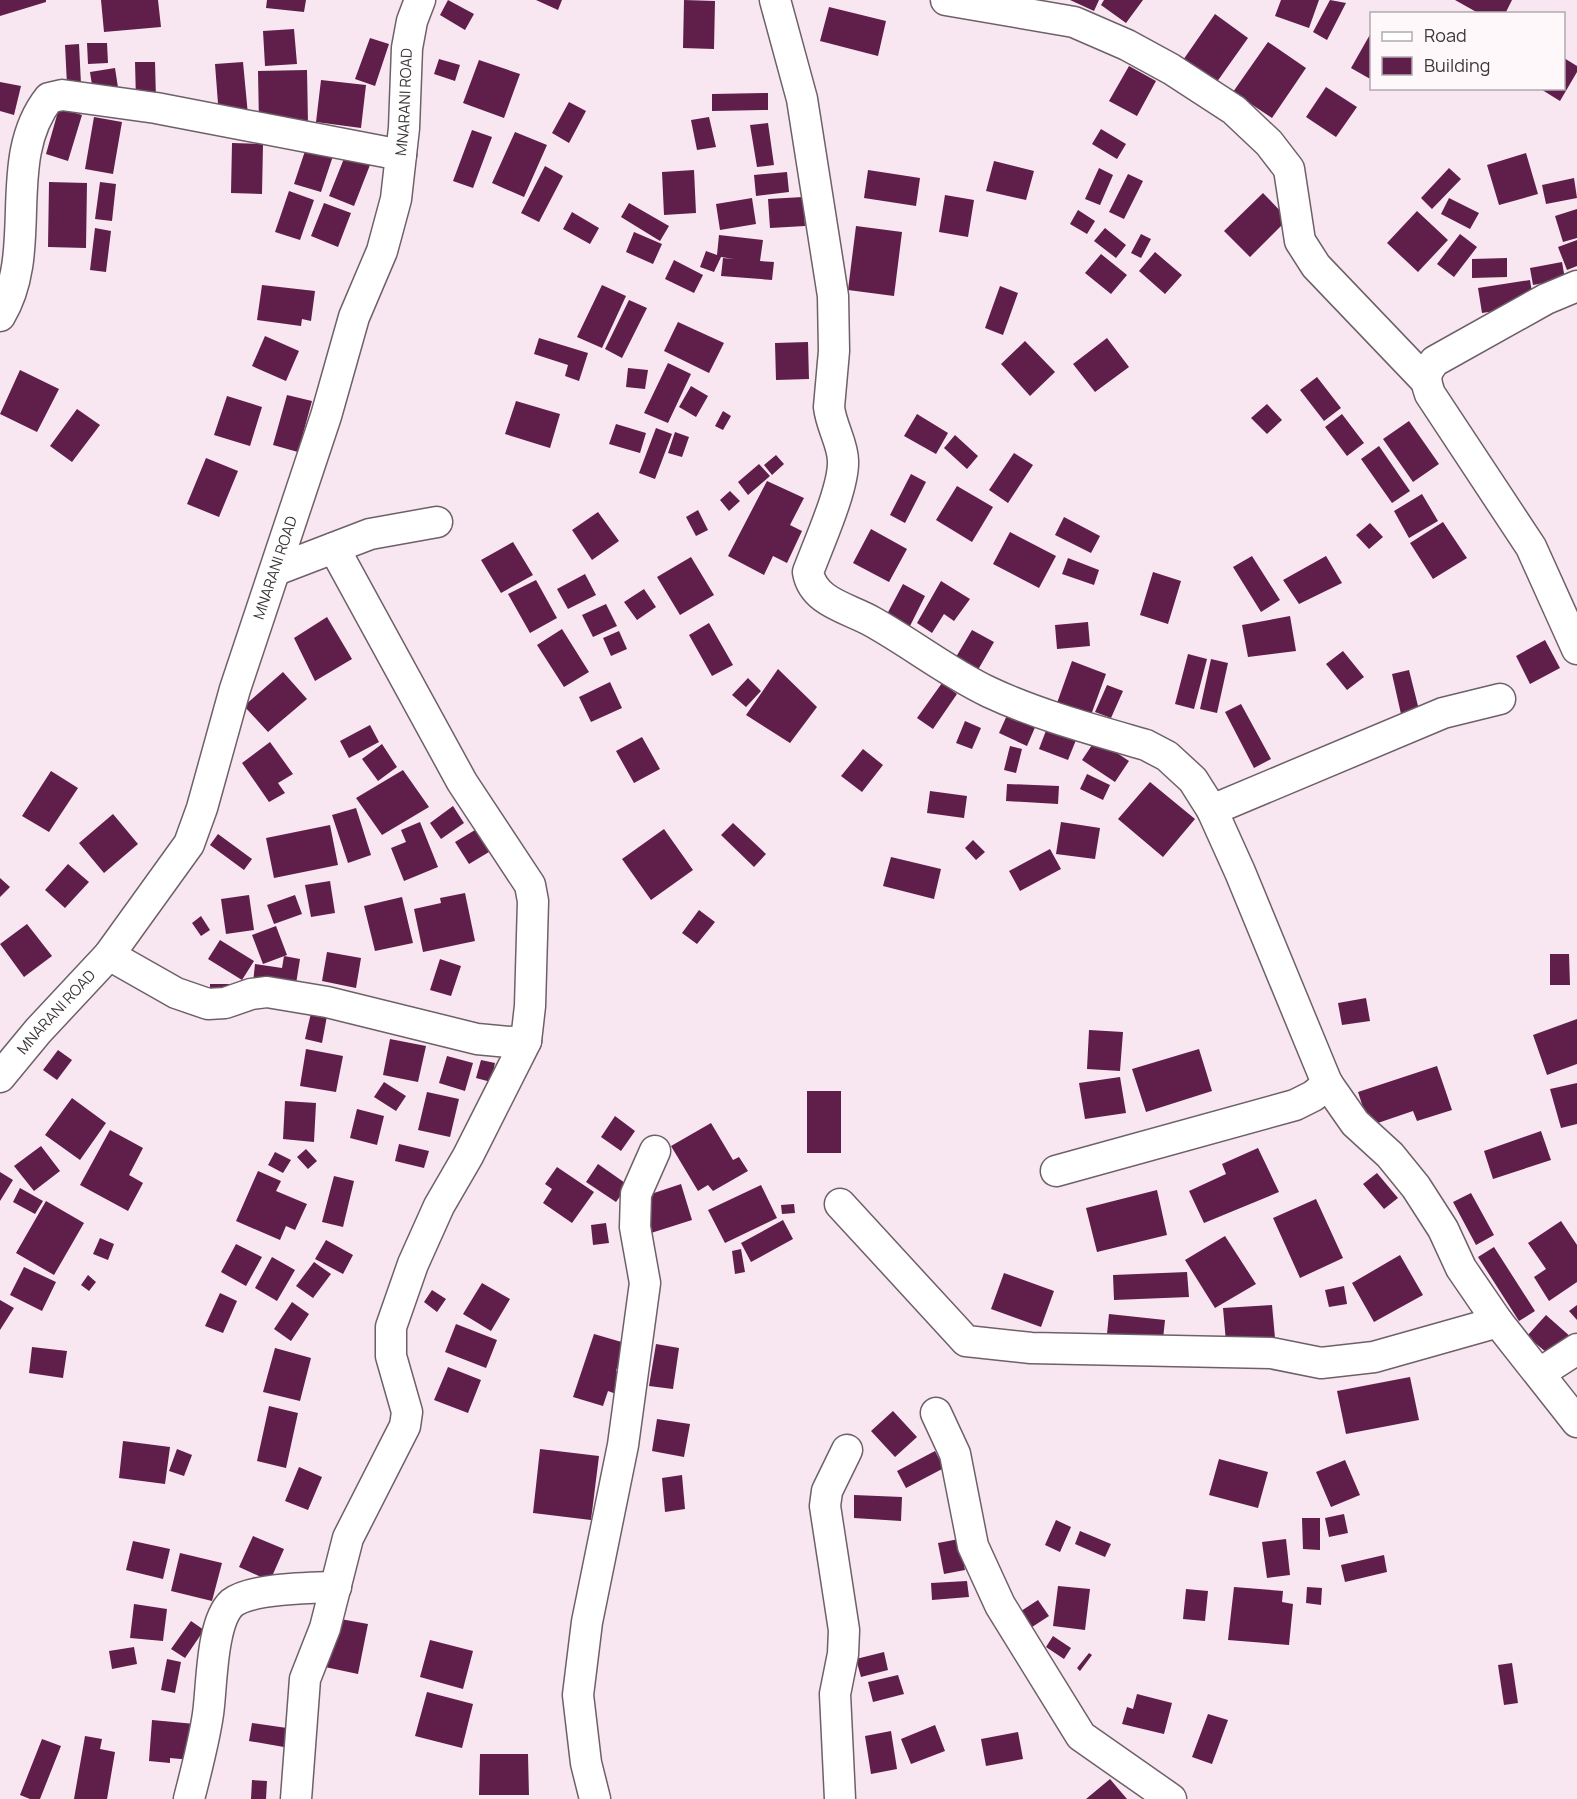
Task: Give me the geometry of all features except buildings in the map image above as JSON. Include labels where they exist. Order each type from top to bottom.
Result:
[{"type":"street","name":"MNARANI ROAD","points":[[0,1077],[38,1031],[109,955],[189,844],[202,808],[235,690],[326,416],[354,317],[382,251],[396,199],[407,48],[412,21],[420,0]]},
{"type":"street","points":[[775,0],[804,110],[816,177],[834,322],[829,407],[830,421],[842,453],[843,471],[808,572],[813,586],[825,598],[871,621],[946,669],[990,692],[1146,745],[1167,756],[1193,780],[1212,810],[1240,872],[1328,1084],[1355,1123],[1390,1155],[1416,1186],[1443,1229],[1461,1268],[1498,1322],[1577,1422]]},
{"type":"street","points":[[946,0],[1074,22],[1127,45],[1170,69],[1234,110],[1269,143],[1289,169],[1300,241],[1316,266],[1425,380],[1430,394],[1531,547],[1577,649]]},
{"type":"street","points":[[0,316],[10,300],[18,264],[19,179],[26,141],[34,118],[49,98],[62,95],[156,108],[401,154]]},
{"type":"street","points":[[1425,380],[1427,370],[1435,361],[1546,299],[1577,286]]},
{"type":"street","points":[[276,570],[370,534],[437,522]]},
{"type":"street","points":[[296,1799],[305,1680],[325,1628],[348,1538],[405,1426],[407,1412],[391,1356],[391,1327],[413,1264],[439,1206],[468,1156],[526,1041],[530,1006],[533,901],[530,885],[462,782],[334,548]]},
{"type":"street","points":[[1212,810],[1443,713],[1500,699]]},
{"type":"street","points":[[109,955],[149,980],[200,1002],[225,1003],[251,994],[267,992],[327,1002],[477,1039],[526,1041]]},
{"type":"street","points":[[1056,1171],[1295,1105],[1313,1096],[1328,1084]]},
{"type":"street","points":[[595,1799],[586,1763],[578,1695],[587,1622],[623,1445],[645,1283],[635,1227],[636,1194],[655,1151]]},
{"type":"street","points":[[840,1204],[966,1341],[1055,1348],[1271,1353],[1321,1363],[1374,1357],[1498,1322]]},
{"type":"street","points":[[1540,1373],[1577,1349]]},
{"type":"street","points":[[936,1413],[955,1454],[974,1546],[1000,1605],[1031,1651],[1081,1736],[1171,1799]]},
{"type":"street","points":[[840,1799],[834,1694],[843,1654],[844,1630],[825,1506],[827,1491],[847,1450]]},
{"type":"street","points":[[189,1799],[208,1715],[216,1647],[227,1610],[233,1602],[285,1589],[336,1587]]}]
